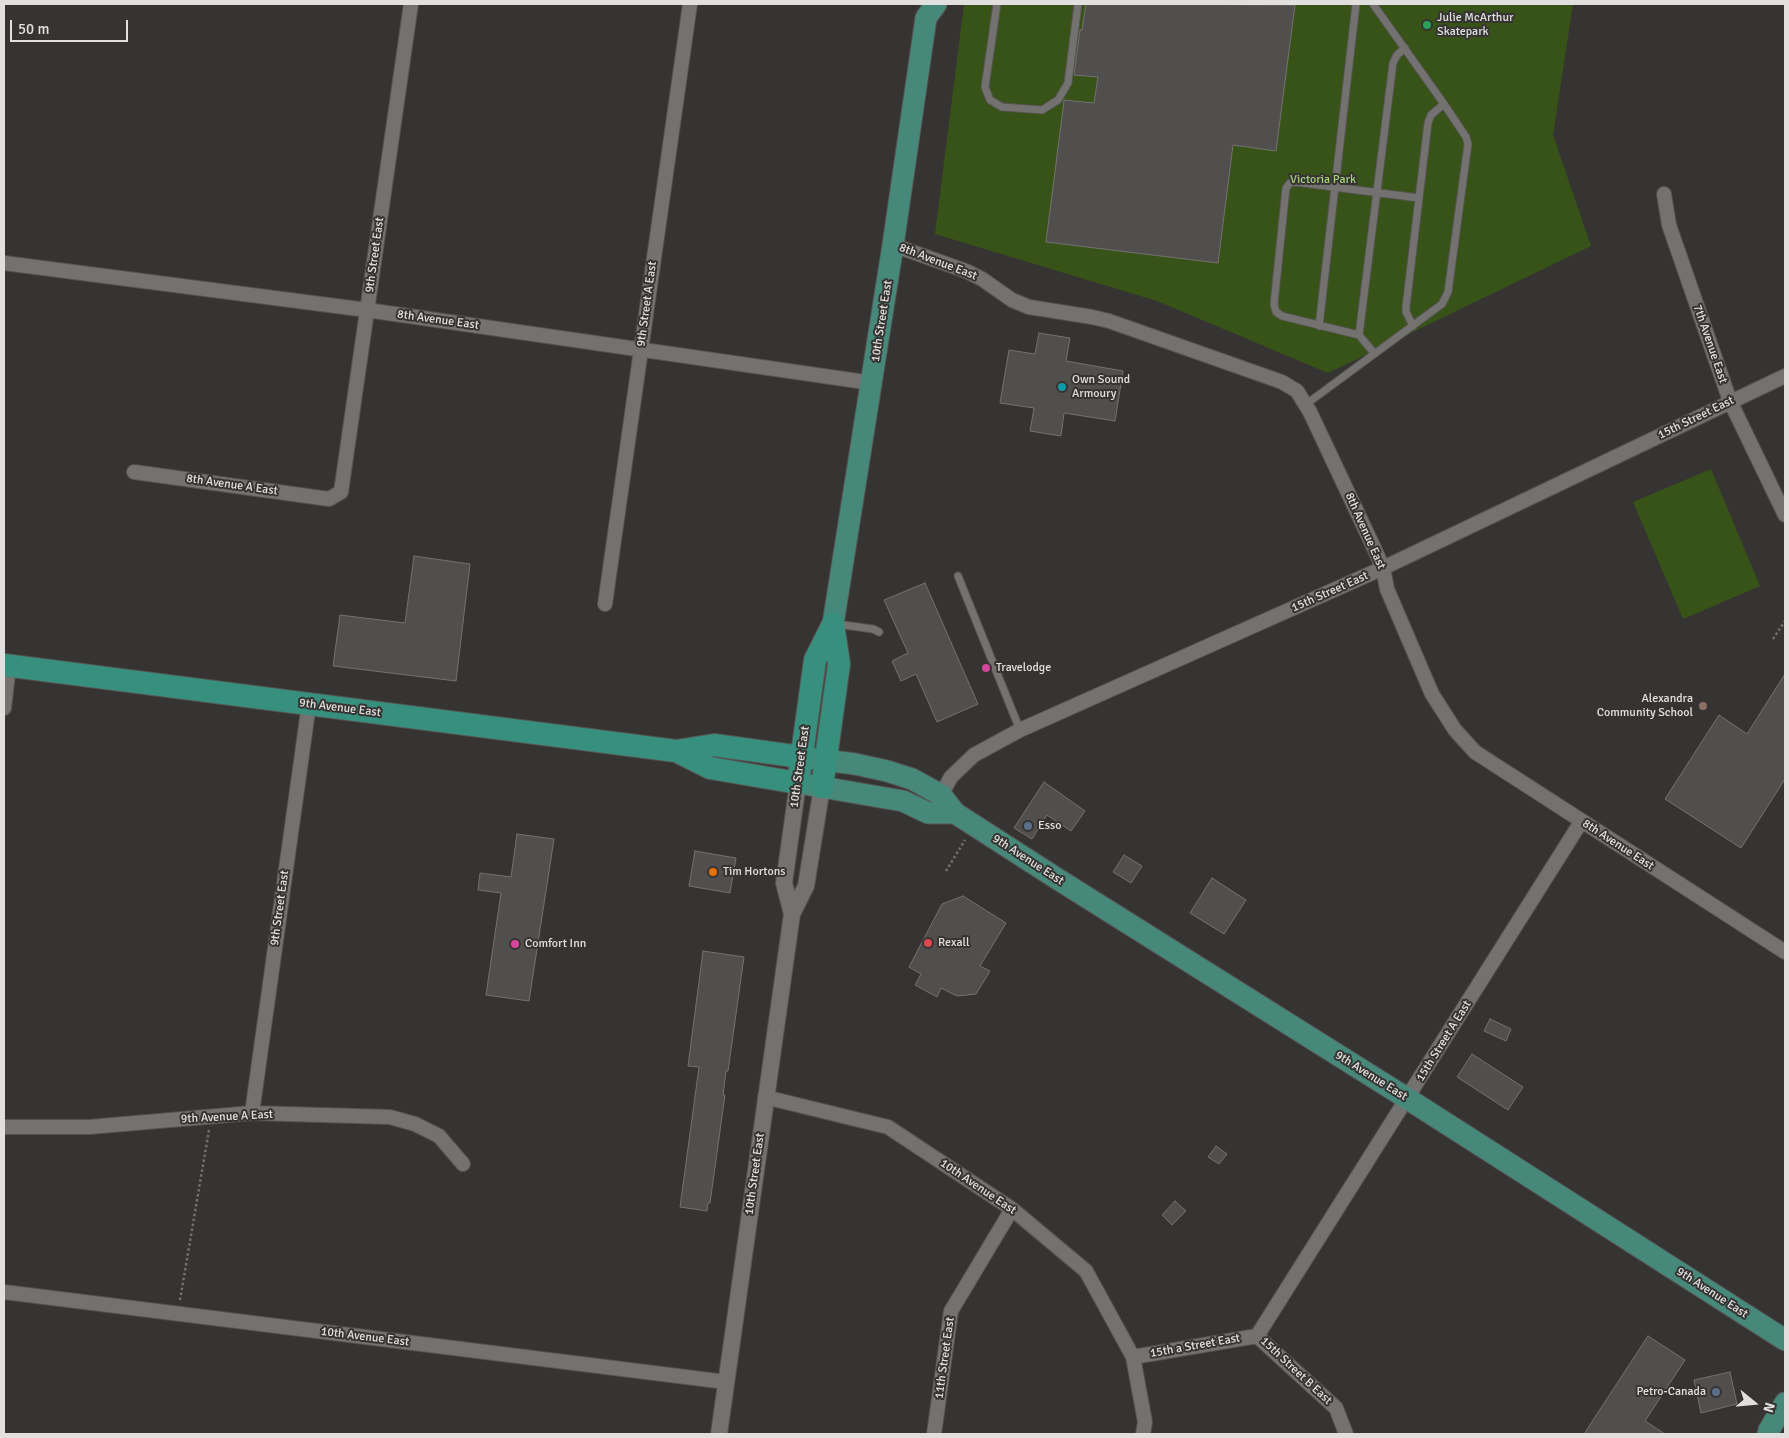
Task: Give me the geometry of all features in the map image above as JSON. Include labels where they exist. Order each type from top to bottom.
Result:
[{"type":"highway","name":"10th Street East","points":[[798,783],[815,660],[833,624]]},
{"type":"highway","name":"10th Street East","points":[[822,786],[840,664],[833,624]]},
{"type":"highway","name":"9th Avenue East","points":[[6,666],[676,751],[714,745],[802,757]]},
{"type":"highway","name":"9th Avenue East","points":[[676,751],[710,768],[798,783]]},
{"type":"main road","name":"10th Street East","points":[[833,624],[872,383],[927,8]]},
{"type":"main road","name":"9th Avenue East","points":[[802,757],[887,771],[912,779],[941,795],[955,813],[1785,1340]]},
{"type":"main road","points":[[798,783],[903,801],[928,813],[955,813]]},
{"type":"main road","points":[[1768,1434],[1785,1403]]},
{"type":"street","name":"9th Street East","points":[[329,499],[341,492],[412,4]]},
{"type":"street","name":"9th Street A East","points":[[605,604],[690,4]]},
{"type":"street","name":"7th Avenue East","points":[[1664,194],[1669,225],[1730,402],[1785,515]]},
{"type":"street","name":"8th Avenue East","points":[[893,245],[966,271],[982,279],[1012,300],[1029,307],[1092,316],[1109,321],[1282,382],[1297,391],[1305,404],[1383,568],[1387,589],[1432,694],[1455,730],[1475,752],[1785,952]]},
{"type":"street","name":"8th Avenue East","points":[[4,263],[367,310],[872,383]]},
{"type":"street","name":"15th Street East","points":[[941,795],[951,777],[974,755],[1020,730],[1383,568],[1785,376]]},
{"type":"street","name":"8th Avenue A East","points":[[134,472],[329,499]]},
{"type":"street","points":[[4,708],[6,666]]},
{"type":"street","name":"9th Street East","points":[[252,1113],[309,704]]},
{"type":"street","name":"10th Street East","points":[[792,914],[784,883],[798,783]]},
{"type":"street","name":"10th Street East","points":[[719,1434],[792,914],[806,886],[822,786]]},
{"type":"street","name":"15th Street A East","points":[[1257,1336],[1581,822]]},
{"type":"street","name":"10th Avenue East","points":[[765,1097],[888,1127],[1012,1209],[1086,1271],[1133,1357],[1145,1422],[1143,1434]]},
{"type":"street","name":"9th Avenue A East","points":[[4,1127],[89,1127],[252,1113],[390,1117],[415,1124],[439,1136],[463,1164]]},
{"type":"street","name":"11th Street East","points":[[934,1434],[951,1311],[1012,1209]]},
{"type":"street","name":"10th Avenue East","points":[[4,1292],[726,1382]]},
{"type":"street","name":"15th a Street East","points":[[1133,1357],[1257,1336]]},
{"type":"street","name":"15th Street B East","points":[[1257,1336],[1336,1408],[1346,1434]]},
{"type":"lane","points":[[997,4],[985,87],[990,100],[1002,107],[1042,110],[1058,100],[1068,83],[1078,4]]},
{"type":"lane","points":[[1319,326],[1356,4]]},
{"type":"lane","points":[[1305,404],[1442,304],[1448,292],[1468,144],[1466,137],[1444,104],[1372,4]]},
{"type":"lane","points":[[1359,335],[1394,64],[1397,55],[1405,48]]},
{"type":"lane","points":[[1413,326],[1406,312],[1406,307],[1428,123],[1431,115],[1444,104]]},
{"type":"lane","points":[[1374,353],[1359,335],[1282,316],[1276,312],[1274,304],[1286,188],[1290,183],[1295,182],[1419,198]]},
{"type":"lane","points":[[958,576],[1020,730]]},
{"type":"lane","points":[[833,624],[873,629],[879,632]]},
{"type":"path","points":[[1773,639],[1785,621]]},
{"type":"path","points":[[946,871],[974,825]]},
{"type":"path","points":[[178,1313],[211,1117]]},
{"type":"green space","name":"Victoria Park","points":[[964,4],[1573,4],[1553,135],[1591,246],[1328,373],[1157,301],[935,234]]},
{"type":"green space","points":[[1711,469],[1760,586],[1683,619],[1633,502]]},
{"type":"building","points":[[1086,4],[1295,5],[1276,151],[1233,145],[1218,263],[1046,242],[1064,100],[1094,103],[1098,77],[1074,75],[1080,30],[1082,30]]},
{"type":"building","name":"Own Sound Armoury","points":[[1039,333],[1070,338],[1066,361],[1123,371],[1115,421],[1064,413],[1061,436],[1030,431],[1034,408],[1000,403],[1009,350],[1035,354]]},
{"type":"building","points":[[414,556],[470,564],[456,681],[333,666],[340,615],[405,623]]},
{"type":"building","points":[[925,583],[978,704],[937,722],[916,674],[901,681],[892,661],[908,653],[884,600]]},
{"type":"building","points":[[1785,674],[1785,779],[1741,848],[1665,799],[1719,715],[1747,734]]},
{"type":"building","points":[[1044,782],[1085,811],[1071,831],[1047,815],[1032,839],[1014,828]]},
{"type":"building","name":"Comfort Inn","points":[[517,834],[554,839],[529,1001],[486,995],[501,893],[478,890],[480,873],[511,877]]},
{"type":"building","name":"Tim Hortons","points":[[695,851],[736,858],[730,893],[689,886]]},
{"type":"building","points":[[1124,855],[1142,866],[1131,883],[1113,872]]},
{"type":"building","points":[[1212,878],[1246,900],[1224,934],[1190,913]]},
{"type":"building","points":[[963,896],[1006,923],[980,966],[990,971],[976,994],[957,996],[941,988],[937,997],[915,985],[921,974],[909,967],[942,904]]},
{"type":"building","points":[[703,951],[744,957],[728,1071],[726,1071],[723,1095],[725,1095],[710,1203],[708,1203],[707,1211],[680,1207],[699,1067],[688,1066]]},
{"type":"building","points":[[1490,1019],[1511,1029],[1506,1041],[1484,1031]]},
{"type":"building","points":[[1472,1054],[1523,1087],[1508,1110],[1457,1077]]},
{"type":"building","points":[[1216,1146],[1227,1154],[1219,1164],[1208,1157]]},
{"type":"building","points":[[1175,1201],[1186,1211],[1172,1225],[1162,1215]]},
{"type":"building","points":[[1648,1336],[1685,1360],[1645,1421],[1665,1434],[1584,1434]]},
{"type":"building","name":"Petro-Canada","points":[[1730,1372],[1737,1404],[1701,1413],[1694,1380]]},
{"type":"place","name":"Julie McArthur Skatepark","points":[[1427,25]]},
{"type":"place","name":"Own Sound Armoury","points":[[1062,387]]},
{"type":"place","name":"Travelodge","points":[[986,668]]},
{"type":"place","name":"Alexandra Community School","points":[[1703,706]]},
{"type":"place","name":"Esso","points":[[1028,826]]},
{"type":"place","name":"Tim Hortons","points":[[713,872]]},
{"type":"place","name":"Rexall","points":[[928,943]]},
{"type":"place","name":"Comfort Inn","points":[[515,944]]},
{"type":"place","name":"Petro-Canada","points":[[1716,1392]]}]
